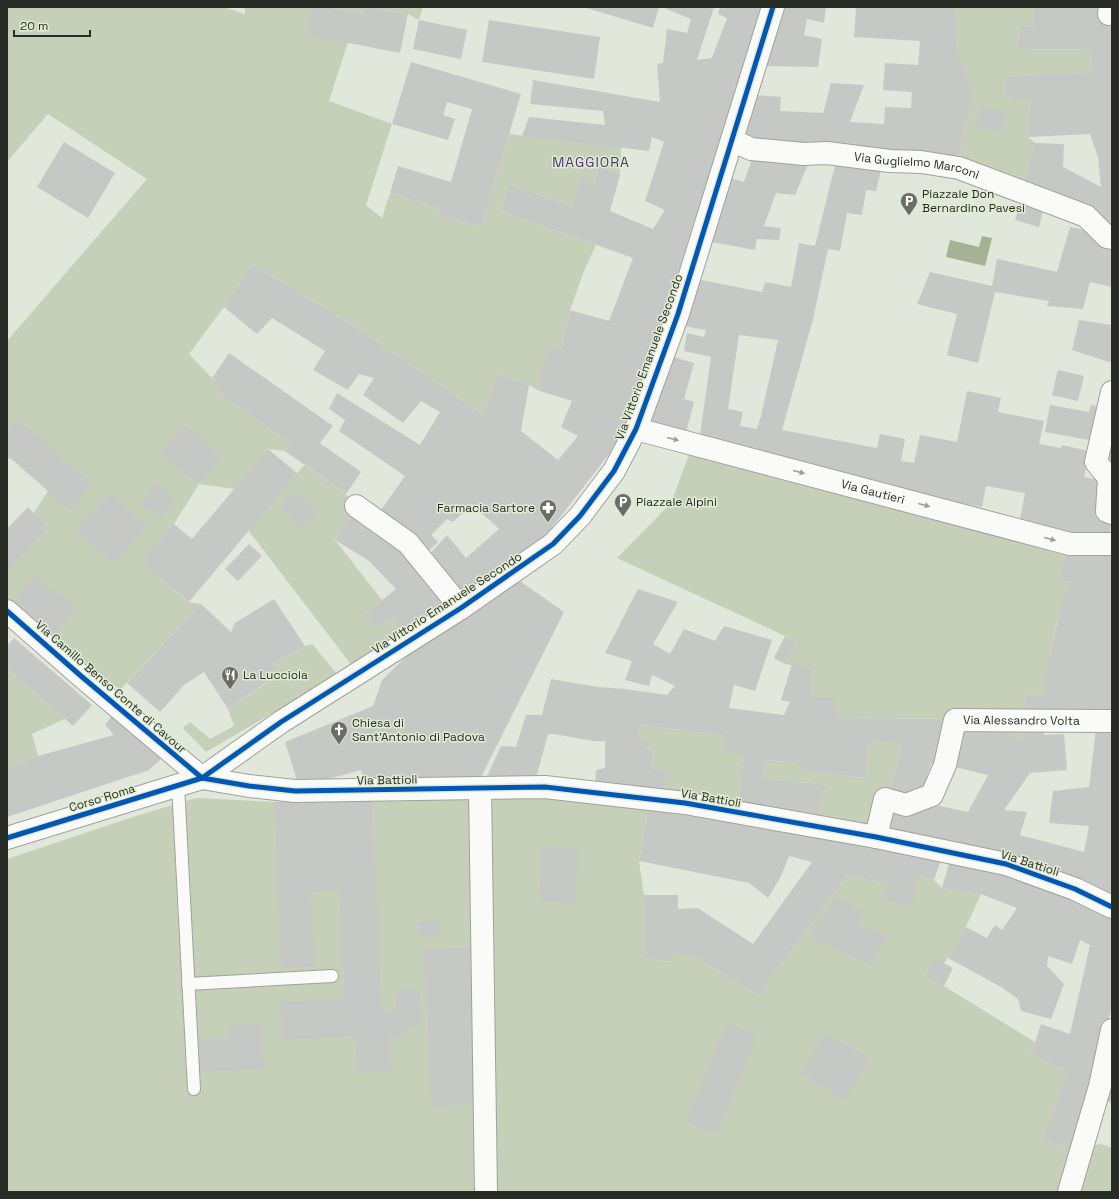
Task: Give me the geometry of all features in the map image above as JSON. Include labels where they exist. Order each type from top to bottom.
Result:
[{"type":"street","name":"Via Vittorio Emanuele Secondo","points":[[202,778],[281,722],[461,608],[553,544],[580,516],[614,471],[636,428],[678,314],[773,7]]},
{"type":"street","name":"Via Guglielmo Marconi","points":[[732,140],[750,149],[804,154],[827,153],[890,161],[921,162],[959,168],[1086,216],[1107,237],[1112,238]]},
{"type":"street","points":[[1112,392],[1096,462],[1109,478],[1108,511],[1112,513]]},
{"type":"street","name":"Via Gautieri","points":[[636,428],[1070,544],[1112,544]]},
{"type":"street","points":[[356,506],[408,543],[461,608]]},
{"type":"street","name":"Via Camillo Benso Conte di Cavour","points":[[7,611],[81,676],[202,778]]},
{"type":"street","name":"Via Alessandro Volta","points":[[876,837],[885,799],[906,805],[932,795],[945,765],[955,720],[1112,721]]},
{"type":"street","name":"Corso Roma","points":[[7,838],[202,778]]},
{"type":"street","name":"Via Battioli","points":[[202,778],[248,786],[295,791],[545,787],[686,803],[876,837],[1006,864],[1075,889],[1112,907]]},
{"type":"street","points":[[480,788],[486,1192]]},
{"type":"street","points":[[1069,1192],[1100,1086],[1112,1030]]},
{"type":"lane","points":[[178,786],[194,1089]]},
{"type":"lane","points":[[188,984],[332,976]]},
{"type":"shaded area","points":[[7,7],[224,7],[245,14],[245,7],[313,7],[348,42],[329,101],[392,124],[366,205],[382,218],[390,193],[440,208],[438,215],[481,227],[509,134],[621,147],[620,175],[599,166],[594,185],[581,179],[572,207],[509,184],[500,211],[596,245],[584,271],[570,310],[561,350],[550,346],[537,390],[529,385],[498,374],[483,415],[362,331],[252,264],[224,307],[189,354],[212,378],[220,383],[215,390],[291,444],[285,451],[268,449],[235,489],[199,484],[174,524],[142,562],[188,602],[201,604],[120,690],[7,601],[7,571],[33,514],[48,491],[10,458],[7,460],[7,341],[147,179],[48,114],[7,162]]},
{"type":"shaded area","points":[[327,7],[365,7],[364,14]]},
{"type":"shaded area","points":[[369,7],[423,7],[419,20],[408,14]]},
{"type":"shaded area","points":[[955,7],[1033,7],[1034,26],[1020,25],[1017,50],[1090,49],[1092,72],[1005,76],[1006,98],[1030,101],[1028,137],[1035,143],[1023,185],[957,161],[970,107],[970,83],[958,55]]},
{"type":"shaded area","points":[[982,236],[992,238],[985,266],[946,257],[950,240],[979,247]]},
{"type":"shaded area","points":[[690,452],[1068,549],[1058,580],[1069,582],[1060,609],[1045,693],[1026,696],[1024,716],[1027,725],[1024,739],[1011,738],[944,719],[835,717],[811,697],[812,669],[785,664],[796,641],[617,558],[671,503]]},
{"type":"shaded area","points":[[304,465],[346,494],[354,510],[335,540],[382,600],[363,615],[392,616],[401,632],[353,667],[248,530]]},
{"type":"shaded area","points":[[312,644],[338,675],[206,752],[183,728],[190,722],[210,739],[234,726],[228,709],[278,675],[273,664],[305,646]]},
{"type":"shaded area","points":[[7,668],[65,719],[32,734],[38,756],[7,767]]},
{"type":"shaded area","points":[[640,725],[727,736],[744,755],[738,808],[662,795],[669,771],[651,768],[654,751],[647,749],[648,741],[639,740]]},
{"type":"shaded area","points":[[868,741],[902,743],[879,835],[815,823],[827,785],[762,778],[767,760],[798,763],[800,770],[866,778]]},
{"type":"shaded area","points":[[495,793],[648,809],[639,861],[644,895],[645,958],[672,962],[672,954],[695,956],[758,996],[847,875],[887,884],[918,876],[934,880],[942,888],[981,894],[950,955],[944,963],[934,959],[925,976],[944,986],[1035,1042],[1031,1054],[1068,1071],[1042,1140],[1070,1149],[1101,1144],[1112,1148],[1112,1192],[7,1192],[7,859],[133,817],[196,798],[274,802]]},
{"type":"building","points":[[313,7],[327,7],[364,14],[365,7],[369,7],[408,14],[400,53],[308,35]]},
{"type":"building","points":[[583,7],[659,7],[653,28]]},
{"type":"building","points":[[662,7],[714,7],[697,60],[712,58],[727,18],[718,14],[720,7],[768,7],[725,139],[694,221],[648,371],[627,423],[616,445],[544,538],[462,596],[428,556],[447,535],[466,558],[499,529],[472,504],[453,522],[447,519],[431,535],[438,542],[423,556],[376,517],[405,476],[339,431],[345,420],[329,409],[337,393],[420,445],[440,412],[421,401],[403,423],[363,395],[374,378],[359,374],[348,390],[313,370],[325,351],[272,318],[257,334],[224,307],[252,264],[362,331],[483,415],[498,374],[529,385],[521,431],[558,460],[578,436],[561,427],[572,401],[537,390],[549,346],[561,350],[570,310],[609,321],[633,258],[500,211],[509,184],[572,207],[581,178],[594,185],[599,166],[620,175],[610,211],[653,229],[665,210],[645,201],[664,142],[652,137],[649,151],[522,136],[529,117],[605,125],[603,111],[530,104],[533,80],[660,102],[657,64],[663,63],[667,29],[687,33],[691,19]]},
{"type":"building","points":[[784,7],[826,7],[824,23],[807,19],[804,35],[822,39],[818,67],[766,66]]},
{"type":"building","points":[[856,7],[955,7],[958,55],[970,83],[970,107],[957,161],[745,141],[755,95],[781,97],[780,111],[823,113],[831,83],[864,85],[850,122],[884,124],[885,107],[911,108],[912,92],[883,90],[885,63],[918,65],[920,41],[854,37]]},
{"type":"building","points":[[1033,7],[1099,7],[1098,20],[1112,24],[1112,233],[1023,185],[1035,143],[1064,144],[1063,167],[1101,187],[1098,157],[1090,134],[1028,137],[1030,101],[1006,98],[1005,76],[1092,72],[1090,49],[1017,50],[1020,25],[1034,26]]},
{"type":"building","points":[[419,20],[467,30],[461,59],[413,49]]},
{"type":"building","points":[[489,20],[600,37],[594,79],[482,62]]},
{"type":"building","points":[[411,62],[521,94],[481,227],[438,215],[440,208],[390,193],[398,166],[451,182],[472,109],[447,102],[443,115],[455,119],[448,140],[392,124]]},
{"type":"building","points":[[981,106],[1006,112],[1002,132],[976,127]]},
{"type":"building","points":[[64,142],[115,173],[88,218],[37,187]]},
{"type":"building","points":[[753,156],[810,159],[795,195],[776,193],[764,226],[781,228],[779,240],[757,239],[755,250],[706,241],[726,177],[744,182]]},
{"type":"building","points":[[836,161],[882,167],[876,191],[866,190],[862,215],[847,213],[840,251],[828,249],[813,319],[782,430],[877,448],[880,434],[905,439],[901,461],[914,463],[920,435],[957,442],[967,391],[1001,398],[998,412],[1044,421],[1039,444],[1061,448],[1062,445],[1089,451],[1084,477],[1104,481],[1097,518],[1112,521],[1108,542],[1019,525],[1025,493],[986,486],[982,507],[808,473],[754,455],[756,448],[699,442],[711,357],[684,351],[687,333],[704,337],[706,330],[683,326],[696,279],[762,292],[765,282],[791,287],[799,243],[815,246]],"holes":[[[739,335],[778,340],[757,429],[740,426],[743,412],[728,409]]]},
{"type":"building","points":[[1022,197],[1045,204],[1039,227],[1015,220]]},
{"type":"building","points":[[1070,227],[1098,233],[1097,243],[1112,246],[1112,287],[1090,282],[1083,309],[1047,306],[1049,301],[995,292],[978,363],[947,355],[957,314],[917,304],[930,272],[992,286],[997,259],[1057,272]]},
{"type":"building","points":[[1079,320],[1112,325],[1112,363],[1072,350]]},
{"type":"building","points":[[229,353],[333,426],[320,443],[361,472],[346,494],[285,451],[291,444],[215,390],[220,383],[212,378]]},
{"type":"building","points":[[670,356],[694,363],[684,399],[694,402],[686,432],[651,422]]},
{"type":"building","points":[[1058,370],[1084,376],[1078,401],[1052,395]]},
{"type":"building","points":[[1050,405],[1089,412],[1091,405],[1106,408],[1100,442],[1045,432]]},
{"type":"building","points":[[18,420],[92,484],[70,510],[10,457],[7,460],[7,432]]},
{"type":"building","points":[[1112,422],[1112,466],[1102,464]]},
{"type":"building","points":[[185,425],[222,457],[199,484],[161,453]]},
{"type":"building","points":[[268,449],[297,473],[189,602],[141,562],[174,524],[192,539]]},
{"type":"building","points":[[155,484],[175,499],[161,518],[140,503]]},
{"type":"building","points":[[296,490],[318,513],[302,528],[280,505]]},
{"type":"building","points":[[111,492],[148,527],[113,565],[76,530]]},
{"type":"building","points":[[28,507],[47,528],[7,571],[7,529]]},
{"type":"building","points":[[354,510],[402,542],[451,600],[401,632],[392,616],[375,628],[363,615],[396,589],[368,560],[335,540]]},
{"type":"building","points":[[249,544],[262,556],[238,581],[225,569]]},
{"type":"building","points":[[1068,549],[1112,549],[1112,897],[879,835],[886,807],[922,802],[968,812],[988,775],[951,766],[961,725],[1008,728],[1011,738],[1024,739],[1027,725],[1044,725],[1044,735],[1064,734],[1067,770],[1030,773],[1004,810],[1027,812],[1020,835],[1084,852],[1089,826],[1049,823],[1053,791],[1089,787],[1098,712],[1024,716],[1026,696],[1045,693],[1048,664],[1062,602],[1069,582],[1058,580]]},
{"type":"building","points":[[35,576],[76,608],[53,637],[12,605]]},
{"type":"building","points":[[517,579],[564,612],[479,781],[364,784],[361,770],[299,787],[285,742],[373,706],[382,680],[414,649]]},
{"type":"building","points":[[638,589],[678,602],[653,644],[670,654],[684,629],[715,641],[724,626],[772,640],[755,691],[734,685],[729,708],[784,715],[790,702],[781,700],[792,664],[812,669],[811,697],[834,697],[835,717],[944,719],[940,765],[931,764],[921,794],[889,796],[902,743],[868,741],[866,778],[800,770],[798,763],[767,760],[762,778],[827,785],[815,823],[738,808],[744,755],[725,753],[727,736],[640,725],[639,740],[649,741],[647,749],[654,751],[651,768],[669,771],[662,795],[595,786],[596,770],[605,768],[605,741],[593,741],[554,734],[548,734],[535,782],[485,781],[501,746],[516,747],[526,715],[542,715],[551,679],[598,687],[667,695],[675,686],[652,675],[649,686],[625,680],[632,661],[605,653]]},
{"type":"building","points":[[274,599],[305,646],[273,664],[278,674],[228,709],[204,672],[184,685],[160,712],[127,683],[201,604],[231,632],[235,623]]},
{"type":"building","points":[[785,636],[796,641],[785,664],[774,658]]},
{"type":"building","points":[[14,638],[92,705],[73,726],[7,668],[7,646]]},
{"type":"building","points":[[113,714],[161,759],[149,770],[7,817],[7,767],[38,756],[114,735],[105,725]]},
{"type":"building","points":[[371,797],[382,1012],[396,1011],[395,990],[420,989],[422,1026],[403,1028],[404,1036],[389,1037],[391,1071],[357,1073],[355,1036],[283,1040],[281,1002],[345,999],[339,890],[310,892],[314,967],[282,968],[274,802]]},
{"type":"building","points":[[648,809],[897,850],[941,860],[934,880],[918,876],[912,907],[882,899],[887,884],[847,875],[758,996],[695,956],[672,954],[672,962],[645,958],[644,895],[678,895],[678,909],[698,908],[753,944],[812,862],[789,856],[781,876],[768,898],[749,883],[639,861]]},
{"type":"building","points":[[542,846],[578,848],[575,903],[539,901]]},
{"type":"building","points":[[950,860],[1008,870],[1112,914],[1112,1006],[1099,1058],[1070,1149],[1042,1140],[1068,1071],[1031,1054],[1041,1024],[1070,1034],[1090,945],[1080,940],[1072,964],[1048,956],[1047,966],[1064,984],[1051,1019],[1021,1011],[1018,999],[1001,987],[948,958],[966,927],[987,938],[995,925],[1002,930],[1017,908],[981,894],[942,888]]},
{"type":"building","points":[[836,897],[863,911],[857,924],[888,936],[871,965],[809,937]]},
{"type":"building","points":[[439,921],[439,935],[419,936],[418,922]]},
{"type":"building","points":[[473,947],[480,1104],[432,1107],[424,950]]},
{"type":"building","points":[[934,958],[953,968],[944,986],[925,976]]},
{"type":"building","points":[[261,1023],[263,1069],[199,1072],[198,1039],[229,1038],[228,1025]]},
{"type":"building","points":[[727,1023],[757,1036],[717,1134],[686,1121]]},
{"type":"building","points":[[826,1033],[870,1059],[845,1100],[801,1073]]},
{"type":"building","points":[[1112,1078],[1112,1103],[1103,1100]]},
{"type":"cycle path","points":[[7,838],[202,778],[281,722],[461,608],[553,544],[580,516],[614,471],[636,429],[678,314],[773,7]]},
{"type":"cycle path","points":[[7,611],[81,676],[202,778],[249,786],[295,791],[545,787],[685,803],[876,837],[1006,864],[1075,889],[1112,907]]},
{"type":"place","name":"Piazzale Don Bernardino Pavesi","points":[[909,216]]},
{"type":"place","name":"Piazzale Alpini","points":[[623,517]]},
{"type":"place","name":"Farmacia Sartore","points":[[548,523]]},
{"type":"place","name":"La Lucciola","points":[[230,690]]},
{"type":"place","name":"Chiesa di Sant'Antonio di Padova","points":[[339,745]]},
{"type":"district","name":"MAGGIORA","points":[[591,162]]}]
